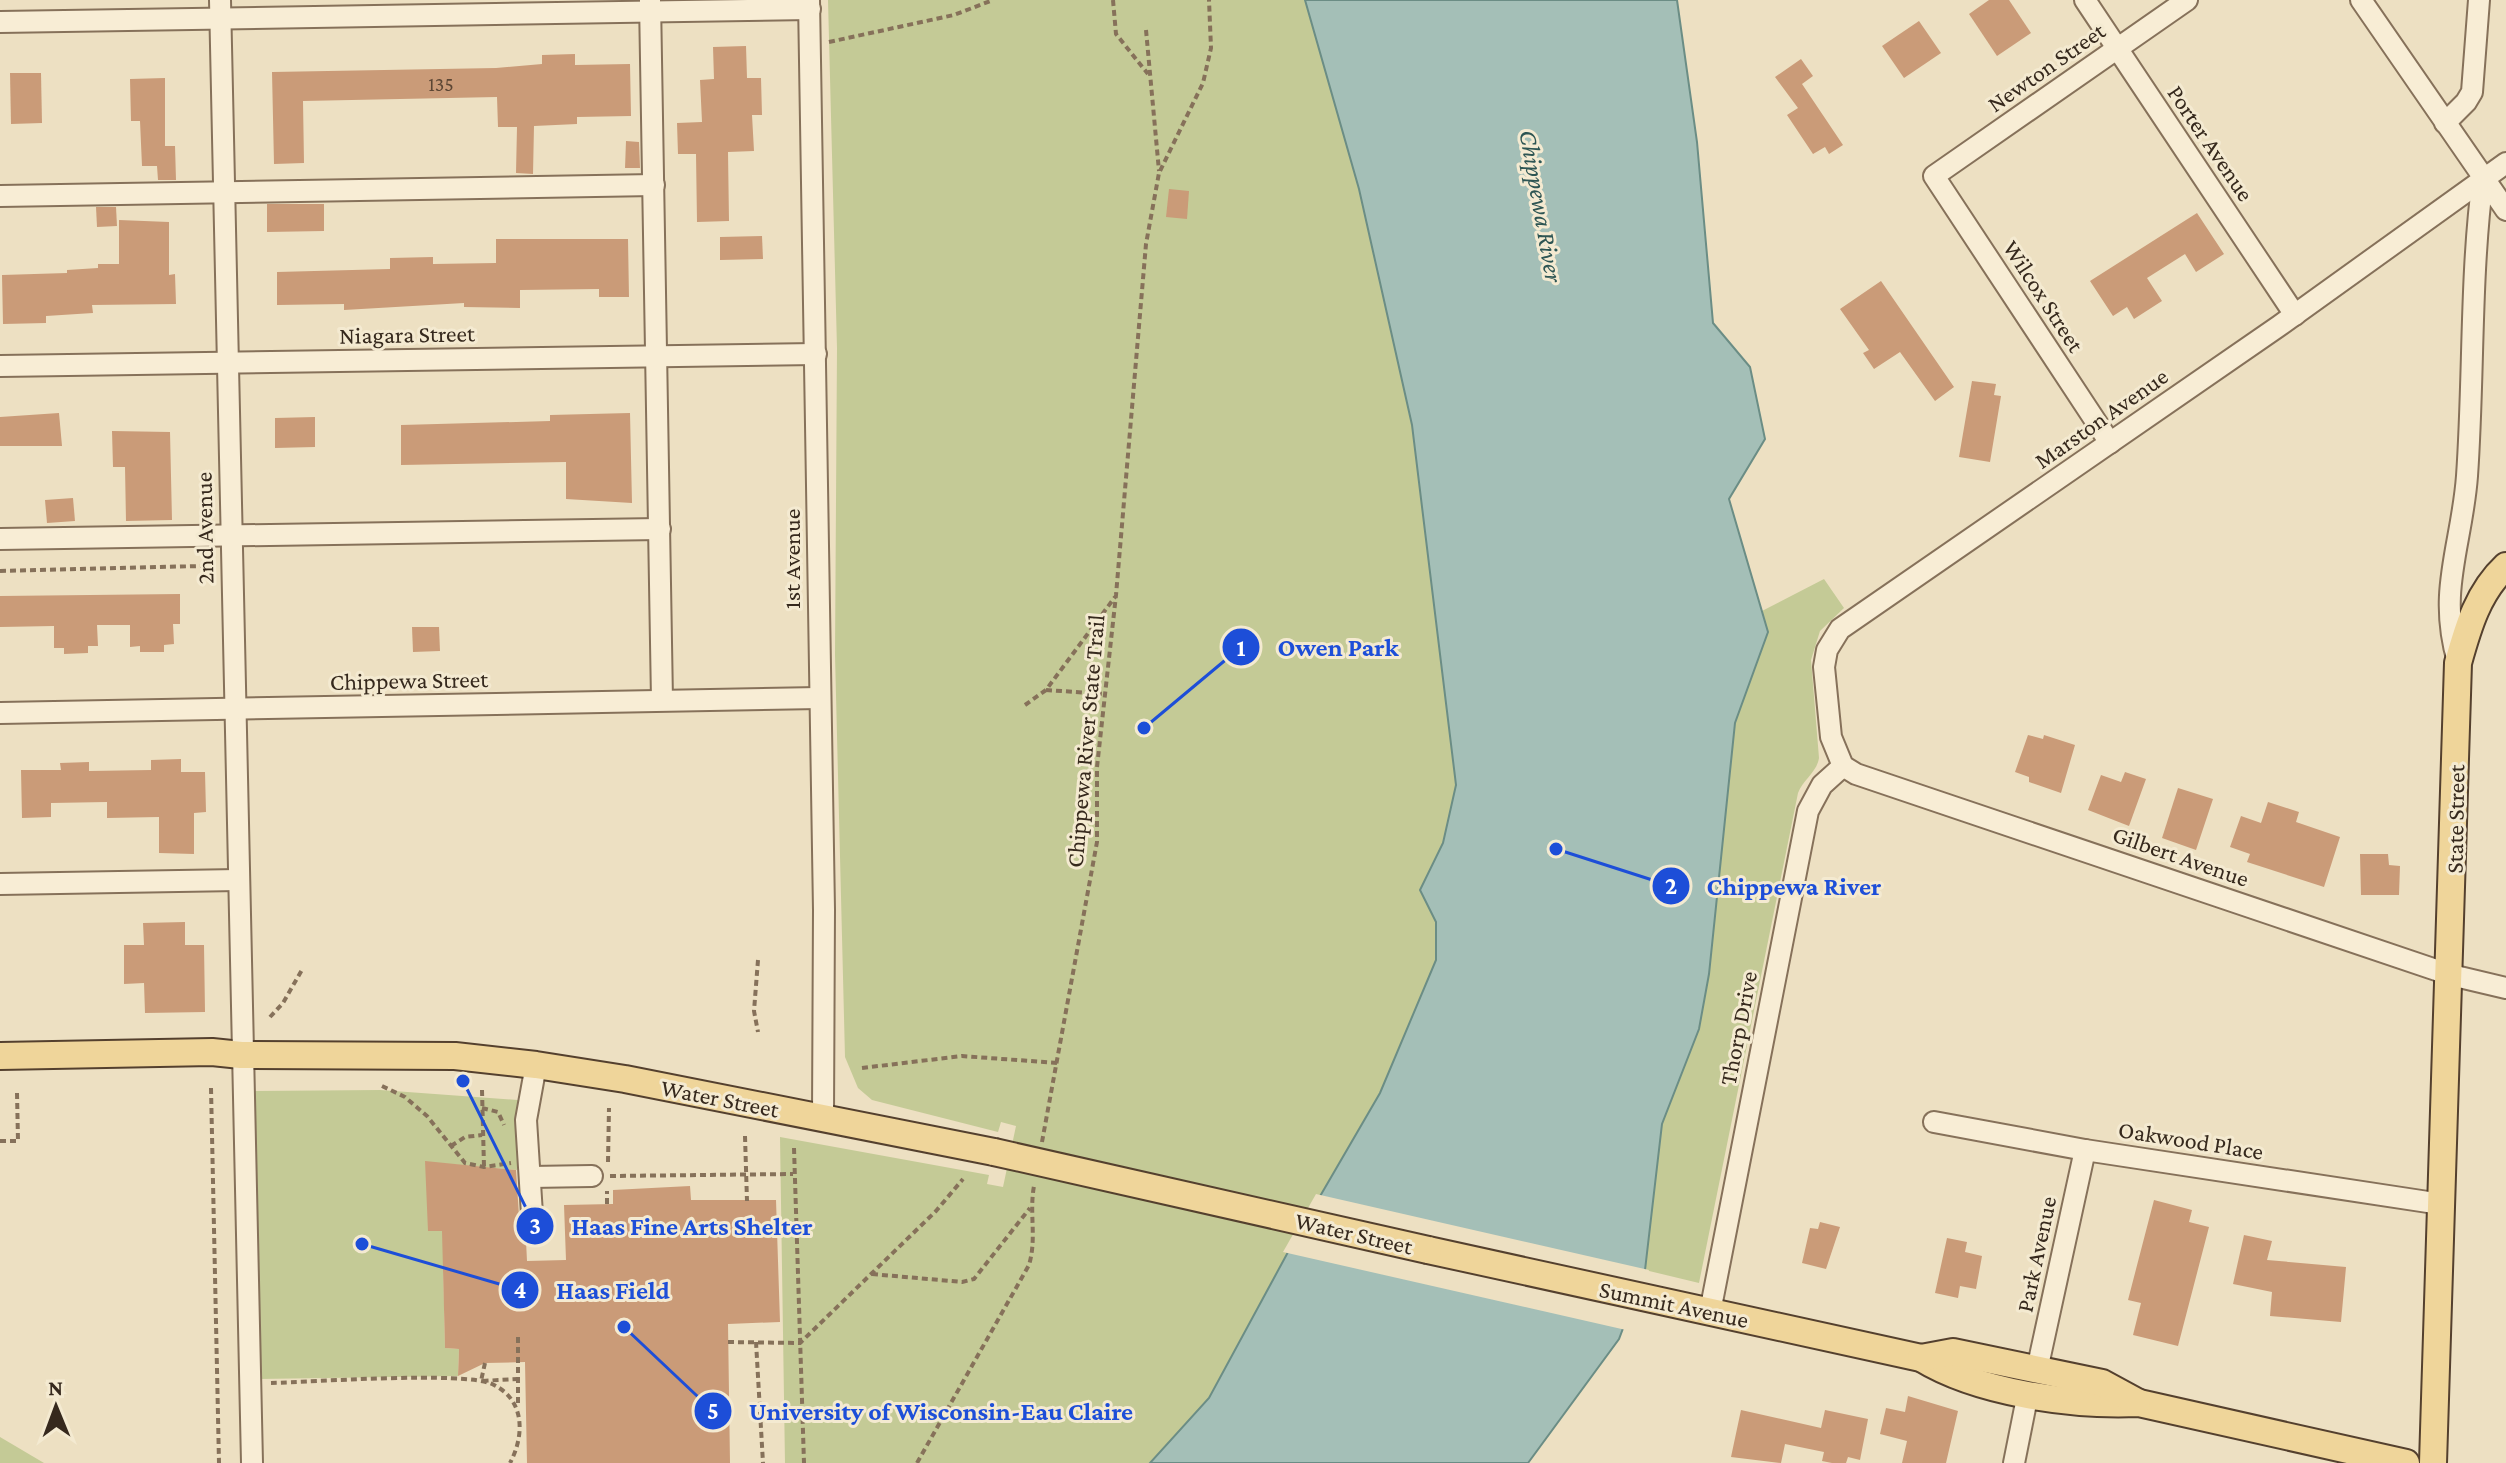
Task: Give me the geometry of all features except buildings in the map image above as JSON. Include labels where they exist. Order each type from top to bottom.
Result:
[{"type":"main road","points":[[2458,663],[2469,625],[2484,593],[2506,566]]},
{"type":"main road","name":"State Street","points":[[2433,1463],[2451,975],[2458,663]]},
{"type":"main road","name":"Water Street","points":[[0,1056],[212,1052],[241,1055],[455,1056],[536,1065],[823,1117],[994,1152],[1428,1250]]},
{"type":"main road","name":"Summit Avenue","points":[[1428,1250],[1921,1358],[1949,1375],[2102,1383],[2139,1403],[2406,1463]]},
{"type":"street","name":"Porter Avenue","points":[[2085,0],[2295,315]]},
{"type":"street","name":"Newton Street","points":[[1934,176],[2187,0]]},
{"type":"street","points":[[2361,0],[2506,210]]},
{"type":"street","points":[[2445,123],[2472,92],[2479,0]]},
{"type":"street","points":[[0,22],[220,9],[810,4]]},
{"type":"street","name":"1st Avenue","points":[[810,4],[823,1117]]},
{"type":"street","points":[[650,6],[662,700]]},
{"type":"street","name":"2nd Avenue","points":[[220,9],[252,1463]]},
{"type":"street","name":"Marston Avenue","points":[[1843,766],[1831,737],[1824,667],[1827,650],[1840,629],[2295,315],[2506,163]]},
{"type":"street","name":"Wilcox Street","points":[[1934,176],[2110,443]]},
{"type":"street","name":"State Street","points":[[2458,663],[2449,631],[2449,598],[2453,550],[2467,474],[2473,252],[2483,178]]},
{"type":"street","points":[[0,196],[654,185]]},
{"type":"street","name":"Niagara Street","points":[[0,366],[816,354]]},
{"type":"street","points":[[0,539],[660,529]]},
{"type":"street","name":"Chippewa Street","points":[[0,713],[819,698]]},
{"type":"street","name":"Gilbert Avenue","points":[[1843,766],[1856,774],[2451,975],[2506,988]]},
{"type":"street","name":"Thorp Drive","points":[[1700,1310],[1808,811],[1822,785],[1843,766]]},
{"type":"street","points":[[0,884],[238,880]]},
{"type":"street","points":[[533,1230],[526,1120],[536,1065]]},
{"type":"street","name":"Oakwood Place","points":[[1934,1122],[2085,1150],[2441,1204]]},
{"type":"street","name":"Park Avenue","points":[[2014,1463],[2085,1150]]},
{"type":"street","points":[[530,1170],[600,1176]]},
{"type":"path","points":[[829,42],[954,15],[993,0]]},
{"type":"path","points":[[1113,0],[1116,34],[1149,76]]},
{"type":"path","name":"Chippewa River State Trail","points":[[1041,1149],[1097,842],[1097,767],[1116,595],[1138,306],[1159,173],[1203,83],[1211,48],[1209,0]]},
{"type":"path","points":[[1146,30],[1159,173]]},
{"type":"path","points":[[0,571],[201,566]]},
{"type":"path","points":[[1025,705],[1046,690],[1116,595]]},
{"type":"path","points":[[1046,690],[1105,694]]},
{"type":"path","points":[[758,960],[754,1011],[758,1032]]},
{"type":"path","points":[[270,1017],[283,1003],[303,968]]},
{"type":"path","points":[[862,1068],[962,1056],[1057,1063]]},
{"type":"path","points":[[382,1086],[417,1108],[465,1163],[484,1167],[506,1164],[530,1170]]},
{"type":"path","points":[[211,1088],[219,1463]]},
{"type":"path","points":[[482,1090],[484,1167]]},
{"type":"path","points":[[0,1141],[18,1141],[17,1093]]},
{"type":"path","points":[[482,1108],[502,1116],[505,1138]]},
{"type":"path","points":[[607,1204],[600,1176],[609,1108]]},
{"type":"path","points":[[451,1146],[465,1137],[483,1135]]},
{"type":"path","points":[[745,1136],[747,1201]]},
{"type":"path","points":[[794,1148],[804,1463]]},
{"type":"path","points":[[505,1151],[506,1164]]},
{"type":"path","points":[[600,1176],[795,1174]]},
{"type":"path","points":[[917,1463],[1029,1265],[1034,1247],[1031,1206],[1036,1178]]},
{"type":"path","points":[[728,1342],[800,1343],[872,1274],[963,1179]]},
{"type":"path","points":[[872,1274],[962,1282],[974,1279],[1031,1206]]},
{"type":"path","points":[[510,1463],[516,1452],[521,1417],[518,1409],[518,1337]]},
{"type":"path","points":[[756,1342],[763,1463]]},
{"type":"path","points":[[481,1381],[485,1363]]},
{"type":"path","points":[[216,1382],[518,1379]]},
{"type":"path","points":[[481,1381],[495,1385],[518,1409]]},
{"type":"green space","points":[[828,0],[1305,0],[1359,189],[1412,425],[1456,785],[1443,843],[1421,889],[1436,922],[1436,960],[1380,1093],[1294,1241],[1209,1398],[1150,1463],[785,1463],[780,1137],[989,1175],[987,1184],[1003,1187],[1016,1126],[1001,1122],[998,1132],[872,1100],[858,1088],[845,1057],[835,655],[837,348]]},
{"type":"green space","points":[[1824,579],[1844,608],[1820,631],[1811,660],[1819,758],[1816,768],[1798,793],[1699,1283],[1645,1270],[1662,1124],[1699,1029],[1709,974],[1735,723],[1768,632],[1762,611]]},
{"type":"green space","points":[[380,1090],[518,1100],[517,1170],[425,1162],[468,1231],[443,1259],[445,1348],[459,1349],[458,1376],[259,1379],[252,1091]]},
{"type":"green space","points":[[0,1437],[44,1463],[0,1463]]},
{"type":"water","points":[[1305,0],[1677,0],[1697,142],[1713,323],[1750,367],[1765,439],[1729,499],[1768,632],[1735,723],[1709,974],[1699,1029],[1662,1124],[1645,1270],[1619,1339],[1528,1463],[1150,1463],[1209,1398],[1294,1241],[1380,1093],[1436,960],[1436,922],[1420,890],[1443,843],[1456,785],[1412,425],[1359,189]]},
{"type":"pier","points":[[1316,1194],[1649,1270],[1626,1330],[1283,1252]]},
{"type":"place","name":"Owen Park","points":[[1144,728]]},
{"type":"place","name":"Chippewa River","points":[[1556,849]]},
{"type":"place","name":"Haas Fine Arts Shelter","points":[[463,1081]]},
{"type":"place","name":"Haas Field","points":[[362,1244]]},
{"type":"place","name":"University of Wisconsin-Eau Claire","points":[[624,1327]]}]
